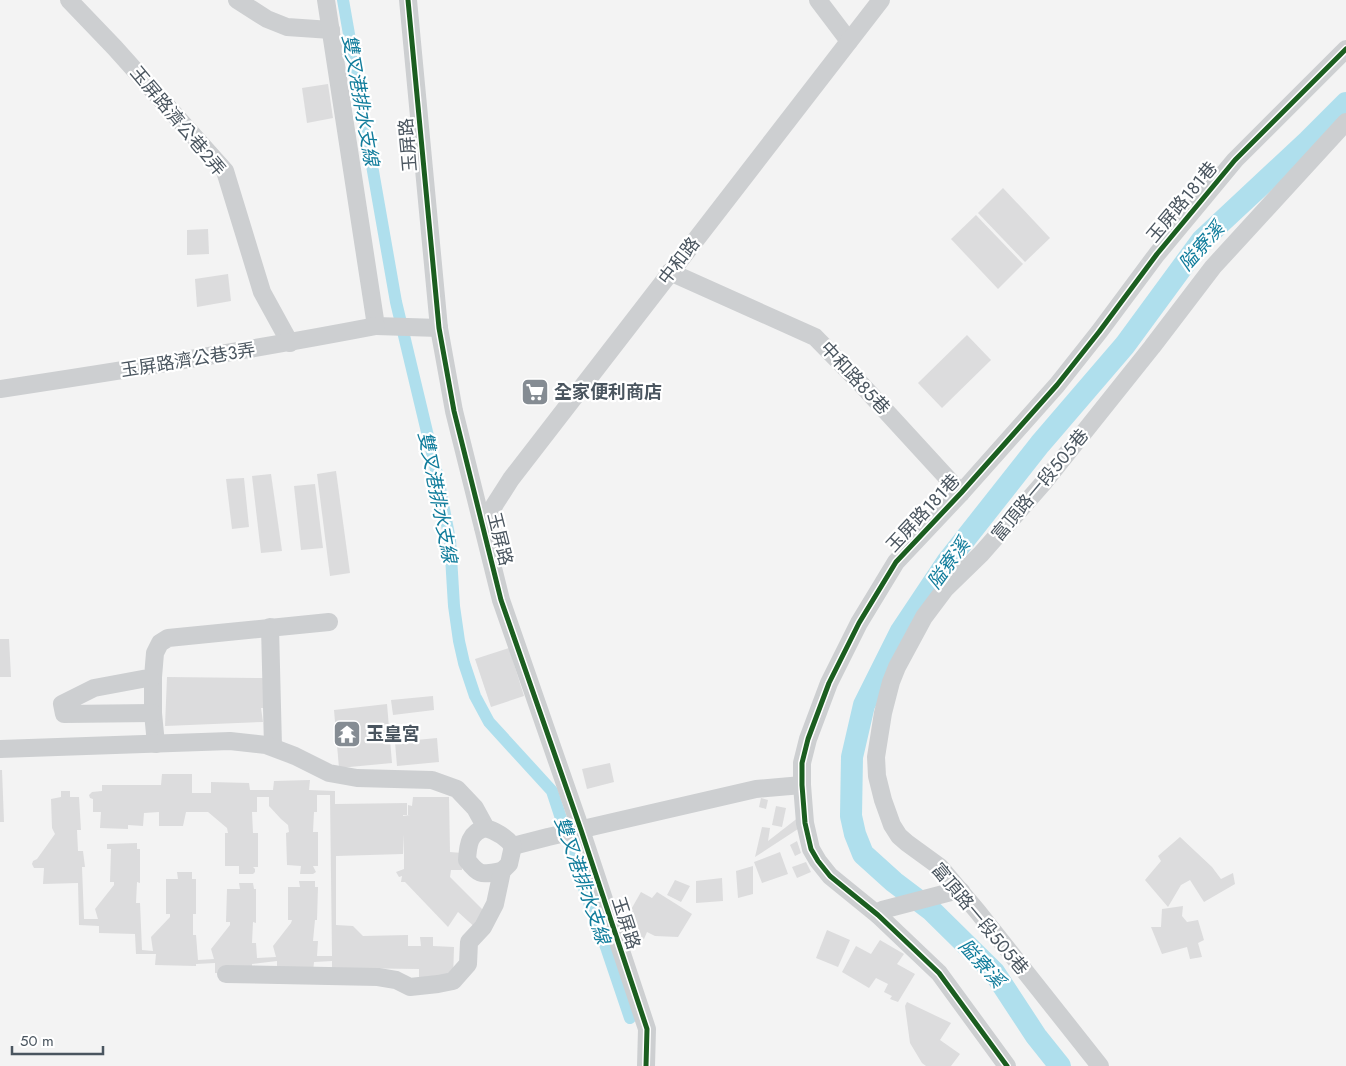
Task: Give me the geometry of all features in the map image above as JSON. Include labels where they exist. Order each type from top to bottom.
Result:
[{"type":"street","name":"玉屏路濟公巷2弄","points":[[69,0],[115,48],[225,171],[262,292],[290,343]]},
{"type":"street","points":[[237,0],[267,19],[287,26],[331,30]]},
{"type":"street","points":[[326,0],[376,326],[439,328]]},
{"type":"street","name":"玉屏路","points":[[408,0],[439,328],[454,411],[501,600],[581,830],[647,1029],[646,1066]]},
{"type":"street","points":[[818,0],[849,41]]},
{"type":"street","name":"中和路","points":[[483,527],[511,479],[881,0]]},
{"type":"street","name":"玉屏路181巷","points":[[1007,1066],[939,973],[880,913],[830,876],[818,861],[811,849],[805,823],[802,763],[808,739],[829,683],[859,623],[896,562],[1057,385],[1157,254],[1235,160],[1346,49]]},
{"type":"street","name":"富頂路一段505巷","points":[[1100,1066],[956,892],[940,867],[899,836],[892,825],[877,776],[876,757],[883,713],[891,682],[924,617],[945,589],[981,554],[1045,482],[1152,347],[1212,267],[1346,122]]},
{"type":"street","name":"中和路85巷","points":[[670,272],[815,337],[961,492]]},
{"type":"street","name":"玉屏路濟公巷3弄","points":[[0,389],[141,368],[290,343],[376,326]]},
{"type":"street","points":[[156,744],[153,713],[153,677],[155,654],[160,643],[168,638],[329,622]]},
{"type":"street","points":[[270,627],[273,748]]},
{"type":"street","points":[[153,677],[94,688],[62,704],[64,714],[153,713]]},
{"type":"street","points":[[0,749],[230,741],[266,745],[295,756],[329,773],[358,778],[432,780],[458,788],[475,808],[486,828]]},
{"type":"street","points":[[513,846],[756,789],[802,785]]},
{"type":"street","points":[[226,974],[378,977],[396,980],[410,987],[453,981],[468,964],[469,942],[483,927],[495,904],[502,871],[509,864],[513,846],[508,839],[496,831],[486,828],[479,830],[471,837],[467,848],[467,860],[475,871],[485,874],[502,871]]},
{"type":"street","points":[[880,913],[956,892]]},
{"type":"building","points":[[328,84],[333,118],[307,123],[302,88]]},
{"type":"building","points":[[1003,188],[1050,238],[1025,262],[978,213]]},
{"type":"building","points":[[976,215],[1023,264],[998,289],[951,239]]},
{"type":"building","points":[[208,229],[209,254],[187,255],[187,230]]},
{"type":"building","points":[[228,274],[231,301],[197,307],[195,279]]},
{"type":"building","points":[[967,335],[991,360],[942,408],[918,383]]},
{"type":"building","points":[[336,471],[350,573],[330,576],[317,474]]},
{"type":"building","points":[[271,474],[282,551],[261,553],[252,476]]},
{"type":"building","points":[[244,478],[249,527],[232,529],[226,479]]},
{"type":"building","points":[[315,484],[323,548],[301,550],[294,486]]},
{"type":"building","points":[[0,639],[9,639],[11,677],[0,677]]},
{"type":"building","points":[[509,648],[524,696],[491,707],[475,659]]},
{"type":"building","points":[[167,677],[264,678],[263,689],[269,689],[269,708],[261,708],[263,722],[165,726]]},
{"type":"building","points":[[433,696],[434,710],[393,715],[391,700]]},
{"type":"building","points":[[387,704],[392,763],[339,768],[334,710]]},
{"type":"building","points":[[437,738],[439,762],[397,766],[395,742]]},
{"type":"building","points":[[610,763],[614,782],[587,789],[582,769]]},
{"type":"building","points":[[0,770],[2,770],[4,822],[0,822]]},
{"type":"building","points":[[162,774],[192,774],[192,793],[211,793],[211,782],[249,783],[250,790],[273,790],[274,781],[310,780],[309,790],[335,791],[335,804],[407,803],[407,815],[403,816],[410,815],[408,815],[408,805],[412,806],[413,797],[449,797],[450,852],[462,853],[462,870],[451,870],[450,877],[486,913],[478,930],[458,912],[448,927],[405,882],[401,882],[402,876],[399,877],[396,872],[404,869],[404,834],[403,854],[336,856],[336,925],[353,926],[363,936],[408,935],[408,946],[421,946],[420,937],[433,937],[433,946],[454,947],[453,980],[419,979],[419,969],[341,968],[332,974],[332,961],[314,962],[313,972],[277,972],[277,961],[252,964],[252,974],[215,973],[215,963],[196,964],[196,966],[155,965],[156,954],[136,954],[135,934],[99,933],[99,926],[79,925],[78,883],[43,884],[44,868],[34,868],[32,864],[55,834],[52,828],[51,799],[61,797],[61,791],[70,791],[70,797],[79,797],[81,830],[77,830],[78,851],[83,851],[85,867],[82,867],[84,919],[98,919],[95,909],[114,885],[114,882],[110,882],[111,849],[107,849],[107,844],[137,843],[137,849],[140,849],[140,883],[137,882],[136,903],[140,903],[142,950],[153,951],[151,937],[170,917],[170,914],[166,914],[166,879],[178,879],[177,872],[192,872],[192,879],[196,879],[196,914],[193,914],[193,935],[196,935],[198,960],[214,959],[211,949],[230,925],[230,922],[226,922],[227,889],[240,889],[239,883],[253,883],[254,889],[256,889],[256,923],[253,922],[252,943],[256,943],[257,958],[276,957],[273,946],[292,920],[288,920],[288,887],[300,887],[299,881],[315,881],[315,887],[318,887],[317,920],[315,920],[313,941],[318,941],[317,956],[332,956],[330,795],[317,795],[317,812],[314,812],[313,832],[318,832],[318,866],[313,866],[316,872],[313,874],[300,874],[301,866],[287,865],[286,833],[289,832],[288,825],[269,806],[269,797],[257,797],[257,812],[252,812],[253,833],[258,833],[258,867],[253,867],[255,872],[253,874],[239,874],[239,866],[225,866],[225,833],[228,833],[227,828],[208,812],[186,812],[183,826],[159,826],[159,812],[144,813],[143,826],[128,825],[128,829],[100,828],[101,812],[93,812],[93,799],[89,795],[92,792],[102,791],[102,785],[161,785]]},
{"type":"building","points":[[761,798],[768,800],[766,809],[759,807]]},
{"type":"building","points":[[776,806],[786,808],[782,827],[772,825]]},
{"type":"building","points":[[799,817],[801,827],[755,857],[762,827],[770,828],[768,841]]},
{"type":"building","points":[[1180,837],[1212,867],[1221,879],[1233,873],[1235,884],[1204,902],[1190,880],[1181,885],[1168,907],[1145,880],[1161,861],[1158,856]]},
{"type":"building","points":[[797,841],[801,853],[795,856],[790,845]]},
{"type":"building","points":[[780,852],[788,874],[762,883],[754,862]]},
{"type":"building","points":[[806,862],[811,872],[797,878],[792,867]]},
{"type":"building","points":[[753,866],[753,894],[738,898],[736,871]]},
{"type":"building","points":[[722,878],[723,901],[696,903],[696,881]]},
{"type":"building","points":[[675,880],[690,886],[681,902],[667,895]]},
{"type":"building","points":[[641,892],[652,898],[657,892],[692,914],[678,937],[655,936],[647,932],[644,939],[636,932],[635,936],[629,935],[627,926],[633,926],[625,920]]},
{"type":"building","points":[[1183,906],[1182,916],[1187,922],[1198,920],[1204,940],[1198,943],[1202,957],[1190,959],[1187,947],[1162,954],[1151,927],[1161,927],[1162,909]]},
{"type":"building","points":[[827,930],[850,940],[838,967],[816,958]]},
{"type":"building","points":[[880,940],[904,954],[897,964],[915,974],[898,1002],[890,999],[892,996],[884,992],[888,984],[876,978],[869,988],[842,972],[856,946],[871,954]]},
{"type":"building","points":[[907,1002],[951,1023],[940,1040],[960,1054],[951,1066],[926,1066],[922,1063],[910,1043],[905,1006]]},
{"type":"waterway","name":"雙叉港排水支線","points":[[343,0],[396,302],[438,478],[450,540],[454,606],[464,663],[475,696],[489,722],[552,791],[630,1018]]},
{"type":"waterway","name":"隘寮溪","points":[[1060,1066],[1036,1036],[994,972],[931,910],[894,882],[863,854],[855,834],[851,816],[852,757],[864,705],[901,631],[947,562],[1040,444],[1125,345],[1202,240],[1346,103]]},
{"type":"cycle path","points":[[408,0],[439,328],[454,411],[501,600],[581,830],[647,1029],[646,1066]]},
{"type":"cycle path","points":[[1007,1066],[939,973],[878,915],[830,876],[818,861],[811,849],[805,823],[802,763],[808,739],[829,683],[859,623],[896,562],[961,493],[1057,385],[1157,254],[1235,160],[1346,49]]},
{"type":"place","name":"全家便利商店","points":[[535,392]]},
{"type":"place","name":"玉皇宮","points":[[347,734]]}]
